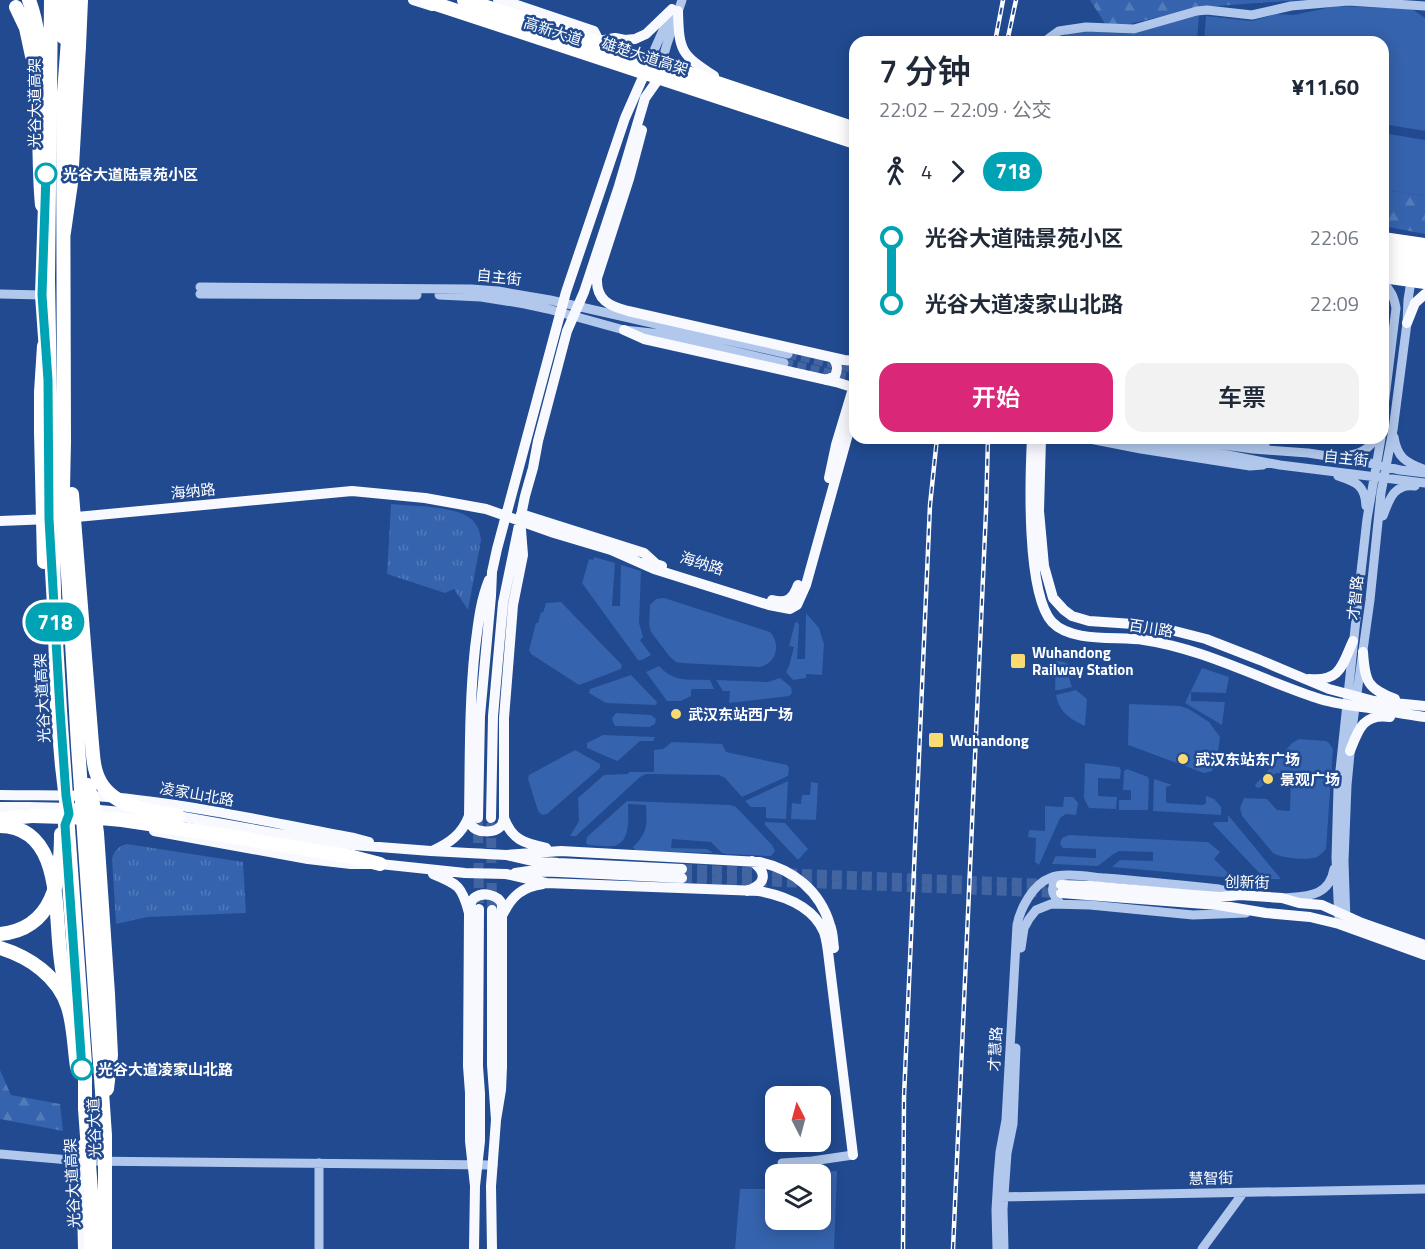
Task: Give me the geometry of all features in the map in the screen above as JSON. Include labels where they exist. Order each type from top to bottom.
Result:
[{"type":"highway","points":[[12,0],[26,28],[34,61],[38,98],[39,175],[48,279]]},
{"type":"highway","points":[[28,0],[37,29],[40,60],[48,279]]},
{"type":"highway","name":"光谷大道高架","points":[[51,0],[48,279],[57,708],[82,1011],[85,1109],[91,1191],[91,1249]]},
{"type":"highway","name":"光谷大道高架","points":[[67,0],[62,183],[64,232],[63,488],[105,1135],[105,1249]]},
{"type":"highway","points":[[64,232],[72,183],[81,0]]},
{"type":"highway","name":"雄楚大道高架","points":[[421,0],[849,142]]},
{"type":"highway","name":"雄楚大道高架","points":[[464,0],[849,125]]},
{"type":"highway","points":[[1389,241],[1425,245]]},
{"type":"highway","points":[[1389,250],[1425,255]]},
{"type":"highway","points":[[1389,267],[1421,272]]},
{"type":"highway","points":[[1389,277],[1425,282]]},
{"type":"highway","points":[[44,329],[41,392],[44,552],[57,708]]},
{"type":"highway","points":[[64,441],[72,489],[95,770],[104,788],[118,801],[178,816]]},
{"type":"highway","points":[[78,746],[93,804],[97,833],[111,1055],[107,1089]]},
{"type":"highway","points":[[0,934],[21,930],[30,925],[42,913],[54,891],[59,875],[61,853],[59,801],[62,766]]},
{"type":"highway","points":[[0,812],[28,807]]},
{"type":"highway","points":[[0,819],[21,816],[100,818],[143,822],[353,857],[380,864]]},
{"type":"highway","points":[[0,826],[9,826],[28,834],[47,857],[53,877],[64,979],[79,1012]]},
{"type":"highway","points":[[0,948],[37,966],[51,978],[61,993],[71,1018],[76,1064],[85,1109]]},
{"type":"main road","name":"光谷大道","points":[[45,0],[46,174],[42,295],[48,380],[49,519],[69,814],[65,825],[82,1069],[82,1249]]},
{"type":"main road","name":"光谷大道","points":[[67,0],[70,518],[110,1135],[111,1249]]},
{"type":"main road","name":"高新大道","points":[[421,0],[786,124],[849,142]]},
{"type":"main road","name":"高新大道","points":[[474,0],[662,62],[714,76],[849,125]]},
{"type":"main road","points":[[498,0],[594,31],[599,41],[615,38],[635,39],[646,34],[676,7]]},
{"type":"main road","points":[[676,7],[680,40],[686,55],[695,64],[714,76]]},
{"type":"main road","points":[[521,517],[523,555],[513,605],[504,718],[504,818],[500,828],[495,831],[483,831],[472,827],[474,817],[470,725],[472,672],[483,595],[492,572],[562,308],[625,118],[643,76]]},
{"type":"main road","points":[[657,81],[597,279],[596,286],[606,303],[613,307],[849,360]]},
{"type":"main road","points":[[490,818],[493,716],[503,603],[525,496],[534,468],[538,441],[567,331],[615,197],[645,98],[657,81]]},
{"type":"main road","points":[[786,124],[778,110],[781,107],[792,105]]},
{"type":"main road","points":[[1389,234],[1425,239]]},
{"type":"main road","points":[[1389,243],[1408,251]]},
{"type":"main road","points":[[1389,249],[1425,255]]},
{"type":"main road","points":[[1389,284],[1425,289]]},
{"type":"main road","points":[[1407,323],[1415,303],[1425,294]]},
{"type":"main road","points":[[624,330],[644,339],[849,385]]},
{"type":"main road","points":[[826,380],[835,376],[837,372],[837,363],[833,358]]},
{"type":"main road","name":"海纳路","points":[[0,521],[70,518],[352,491],[425,493],[487,503],[508,513],[644,553],[656,564],[770,600],[784,602],[795,594],[799,583],[849,402]]},
{"type":"main road","name":"海纳路","points":[[521,517],[554,533],[611,550],[654,569],[769,605],[790,609],[797,605],[806,585],[849,431]]},
{"type":"main road","name":"百川路","points":[[1032,444],[1030,500],[1036,578],[1045,610],[1053,623],[1063,630],[1079,636],[1144,640],[1180,649],[1317,698],[1374,700],[1425,706]]},
{"type":"main road","name":"百川路","points":[[1041,444],[1040,530],[1044,566],[1053,598],[1064,610],[1080,620],[1163,628],[1206,639],[1306,678],[1351,700],[1425,717]]},
{"type":"main road","points":[[1119,638],[1105,634],[1105,629],[1133,624]]},
{"type":"main road","points":[[1306,678],[1326,678],[1337,673],[1343,666],[1353,641]]},
{"type":"main road","points":[[1363,652],[1364,672],[1375,690],[1407,703]]},
{"type":"main road","points":[[1350,751],[1357,730],[1362,723],[1372,718],[1384,716],[1425,722]]},
{"type":"main road","name":"凌家山北路","points":[[0,795],[88,795],[126,799],[185,807],[354,837],[387,847]]},
{"type":"main road","points":[[0,807],[86,809],[178,816],[353,845],[506,855],[561,851],[752,861],[779,867],[797,877],[816,895],[831,925],[859,1141],[853,1155]]},
{"type":"main road","points":[[0,812],[100,815],[142,830],[308,860],[351,864],[380,864],[465,873],[506,874],[529,871],[682,873],[532,861],[506,855]]},
{"type":"main road","points":[[431,851],[456,837],[474,817]]},
{"type":"main road","points":[[504,818],[507,827],[519,840],[561,851]]},
{"type":"main road","points":[[747,891],[757,887],[763,876],[759,866],[752,861]]},
{"type":"main road","points":[[423,870],[453,882],[474,911]]},
{"type":"main road","points":[[506,874],[546,883]]},
{"type":"main road","points":[[503,915],[509,902],[521,891],[531,885],[546,883],[747,891],[773,894],[804,908],[813,916],[825,935],[853,1155]]},
{"type":"main road","name":"创新街","points":[[1062,889],[1100,887],[1220,897],[1240,895],[1282,898],[1299,903],[1322,905],[1342,920],[1425,955]]},
{"type":"main road","name":"创新街","points":[[1062,889],[1342,920],[1425,945]]},
{"type":"main road","points":[[474,1249],[475,1164],[480,1141],[480,1093],[472,900],[476,897],[491,896],[500,899],[503,915],[502,1067],[491,1186],[492,1249]]},
{"type":"main road","points":[[492,910],[492,1065],[496,1120]]},
{"type":"street","points":[[28,0],[36,0]]},
{"type":"street","points":[[643,76],[676,7],[682,0]]},
{"type":"street","points":[[1052,36],[1059,31],[1086,27],[1134,29],[1207,10],[1252,15],[1291,6],[1348,1],[1425,6]]},
{"type":"street","points":[[657,81],[676,7]]},
{"type":"street","name":"才智路","points":[[1389,442],[1393,430],[1410,287],[1421,272]]},
{"type":"street","name":"自主街","points":[[200,291],[477,289],[498,291],[575,311],[661,326],[786,358],[661,334],[624,330],[575,311]]},
{"type":"street","points":[[1389,289],[1396,308],[1389,365]]},
{"type":"street","points":[[0,294],[42,295]]},
{"type":"street","points":[[628,310],[661,326]]},
{"type":"street","points":[[1393,430],[1395,445],[1404,460],[1425,471]]},
{"type":"street","points":[[1116,444],[1250,466],[1280,465]]},
{"type":"street","name":"自主街","points":[[1159,444],[1280,465],[1425,483]]},
{"type":"street","name":"自主街","points":[[1217,444],[1281,450],[1334,457],[1400,470],[1425,471]]},
{"type":"street","points":[[1261,444],[1281,450]]},
{"type":"street","points":[[1334,457],[1356,455],[1372,444]]},
{"type":"street","name":"才智路","points":[[1342,920],[1336,858],[1338,789],[1351,700],[1363,652],[1379,526],[1381,444]]},
{"type":"street","name":"才智路","points":[[1381,466],[1388,444]]},
{"type":"street","points":[[1315,470],[1352,480],[1359,485],[1366,498],[1367,519]]},
{"type":"street","name":"才智路","points":[[1342,920],[1353,641],[1367,519],[1380,477]]},
{"type":"street","points":[[1379,526],[1391,495],[1409,485],[1425,488]]},
{"type":"street","points":[[121,821],[115,817],[116,805],[117,802],[126,799]]},
{"type":"street","points":[[1282,898],[1312,895],[1323,890],[1333,877],[1336,858]]},
{"type":"street","name":"才慧路","points":[[997,1249],[1000,1152],[1006,1120],[1017,925],[1019,915],[1035,887],[1052,877],[1062,889],[1051,904],[1036,910],[1029,919],[1024,928],[1022,942],[1013,1124],[1000,1195],[1004,1249]]},
{"type":"street","points":[[0,1154],[81,1161],[493,1165]]},
{"type":"street","points":[[782,1163],[853,1155]]},
{"type":"street","points":[[319,1163],[319,1249]]},
{"type":"street","name":"慧智街","points":[[1000,1195],[1425,1187]]},
{"type":"street","name":"慧智街","points":[[1000,1195],[1243,1193],[1425,1187]]},
{"type":"street","points":[[1202,1249],[1243,1193]]},
{"type":"green space","points":[[1090,0],[1302,0],[1202,7],[1129,24],[1106,25]]},
{"type":"green space","points":[[1336,6],[1412,9],[1425,18],[1425,131],[1389,125],[1389,36],[1204,36],[1206,16],[1252,21],[1276,14],[1294,15]]},
{"type":"green space","points":[[1199,15],[1197,36],[1064,36],[1084,31],[1133,34]]},
{"type":"green space","points":[[1389,134],[1425,140],[1425,196],[1389,191]]},
{"type":"green space","points":[[1389,191],[1425,196],[1425,234],[1389,227]]},
{"type":"green space","points":[[391,504],[455,511],[471,519],[475,524],[481,540],[468,610],[454,589],[445,593],[387,574]]},
{"type":"green space","points":[[594,557],[615,563],[612,606],[620,606],[621,565],[641,571],[639,623],[643,637],[640,640],[651,655],[642,660],[638,660],[582,583],[589,559],[593,560]]},
{"type":"green space","points":[[664,598],[770,632],[776,647],[774,657],[766,665],[760,667],[676,662],[651,632],[649,625],[650,605],[656,599]]},
{"type":"green space","points":[[561,602],[622,665],[621,669],[579,685],[531,654],[529,650],[536,623],[546,603]]},
{"type":"green space","points":[[806,613],[819,628],[824,644],[822,675],[806,674],[806,678],[793,680],[786,672],[794,647],[789,646],[797,622],[799,625],[797,659],[805,659]]},
{"type":"green space","points":[[1056,661],[1069,665],[1072,687],[1055,690]]},
{"type":"green space","points":[[659,666],[676,678],[710,680],[714,689],[693,689],[691,696],[681,701],[667,701],[646,672]]},
{"type":"green space","points":[[1202,668],[1229,677],[1226,693],[1191,692],[1191,701],[1225,702],[1222,725],[1185,703]]},
{"type":"green space","points":[[631,675],[657,702],[656,705],[606,703],[589,693],[590,689]]},
{"type":"green space","points":[[780,678],[791,687],[792,693],[789,696],[729,703],[730,691],[723,691],[716,680],[768,682]]},
{"type":"green space","points":[[1076,690],[1087,699],[1085,726],[1066,714],[1057,701],[1056,695]]},
{"type":"green space","points":[[1129,704],[1180,706],[1209,722],[1220,737],[1216,765],[1212,771],[1204,773],[1128,745]]},
{"type":"green space","points":[[616,713],[651,715],[656,719],[655,724],[649,727],[615,726],[612,718]]},
{"type":"green space","points":[[603,735],[655,737],[653,741],[640,741],[617,761],[587,748],[587,743]]},
{"type":"green space","points":[[1299,739],[1326,741],[1333,749],[1326,849],[1317,857],[1310,859],[1273,853],[1242,816],[1240,808],[1244,798],[1267,799],[1277,810],[1290,811],[1291,774],[1276,773],[1261,787],[1257,788],[1255,785],[1292,743]]},
{"type":"green space","points":[[672,742],[722,744],[726,752],[787,765],[788,776],[742,797],[725,778],[719,775],[646,774],[576,836],[570,836],[579,821],[578,798],[604,775],[653,772],[654,750],[663,749]]},
{"type":"green space","points":[[575,750],[600,764],[600,768],[547,814],[542,815],[538,811],[528,779],[529,775]]},
{"type":"green space","points":[[1085,763],[1119,767],[1120,779],[1098,778],[1098,796],[1117,797],[1116,809],[1089,808],[1084,798]]},
{"type":"green space","points":[[1127,769],[1148,777],[1147,810],[1119,810],[1119,800],[1131,800],[1131,790],[1123,790],[1124,771]]},
{"type":"green space","points":[[1154,779],[1172,785],[1166,787],[1167,803],[1203,805],[1206,803],[1206,796],[1214,799],[1221,807],[1221,815],[1153,811]]},
{"type":"green space","points":[[788,781],[786,819],[766,818],[766,807],[751,807],[745,801]]},
{"type":"green space","points":[[811,782],[818,783],[816,820],[791,819],[792,803],[801,804],[802,795],[810,795]]},
{"type":"green space","points":[[1064,797],[1073,797],[1078,803],[1076,815],[1066,814],[1060,818],[1039,865],[1035,862],[1036,838],[1028,837],[1029,830],[1045,831],[1045,806],[1063,807]]},
{"type":"green space","points":[[627,801],[736,807],[775,851],[771,856],[726,854],[711,842],[672,839],[671,848],[707,849],[712,853],[635,851],[633,847],[646,828],[646,805],[628,804],[628,827],[625,838],[617,845],[588,845],[587,837]]},
{"type":"green space","points":[[1228,815],[1281,879],[1265,879],[1213,824],[1228,822]]},
{"type":"green space","points":[[765,822],[785,823],[808,849],[798,860],[765,825]]},
{"type":"green space","points":[[1069,835],[1208,842],[1220,852],[1214,859],[1233,878],[1112,867],[1120,860],[1153,861],[1153,852],[1119,851],[1098,866],[1052,864],[1057,856],[1096,858],[1096,849],[1063,848],[1060,844],[1062,838]]},
{"type":"green space","points":[[127,844],[243,862],[246,913],[147,917],[116,924],[112,859],[117,849]]},
{"type":"green space","points":[[0,1070],[11,1095],[60,1104],[63,1131],[0,1119]]},
{"type":"green space","points":[[831,1171],[837,1171],[834,1249],[735,1249],[740,1189],[765,1189],[765,1230],[831,1230]]},
{"type":"tunnel","points":[[788,354],[849,368]]},
{"type":"tunnel","points":[[784,363],[849,378]]},
{"type":"tunnel","points":[[478,818],[479,909]]},
{"type":"tunnel","points":[[491,823],[492,910]]},
{"type":"tunnel","points":[[682,869],[1046,884]]},
{"type":"tunnel","points":[[682,878],[1061,893]]},
{"type":"railway","points":[[996,36],[1003,0]]},
{"type":"railway","points":[[1008,36],[1016,0]]},
{"type":"railway","points":[[903,1249],[904,1097],[930,505],[936,444]]},
{"type":"railway","points":[[953,1249],[988,444]]},
{"type":"bus line","name":"718","points":[[46,174],[42,295],[48,380],[49,519],[60,710],[69,814],[65,825],[82,1069]]},
{"type":"place","name":"光谷大道陆景苑小区","points":[[46,174]]},
{"type":"place","name":"Wuhandong Railway Station","points":[[1018,661]]},
{"type":"place","name":"武汉东站西广场","points":[[676,714]]},
{"type":"place","name":"Wuhandong","points":[[936,740]]},
{"type":"place","name":"武汉东站东广场","points":[[1183,759]]},
{"type":"place","name":"景观广场","points":[[1268,779]]},
{"type":"place","name":"光谷大道凌家山北路","points":[[82,1069]]}]
